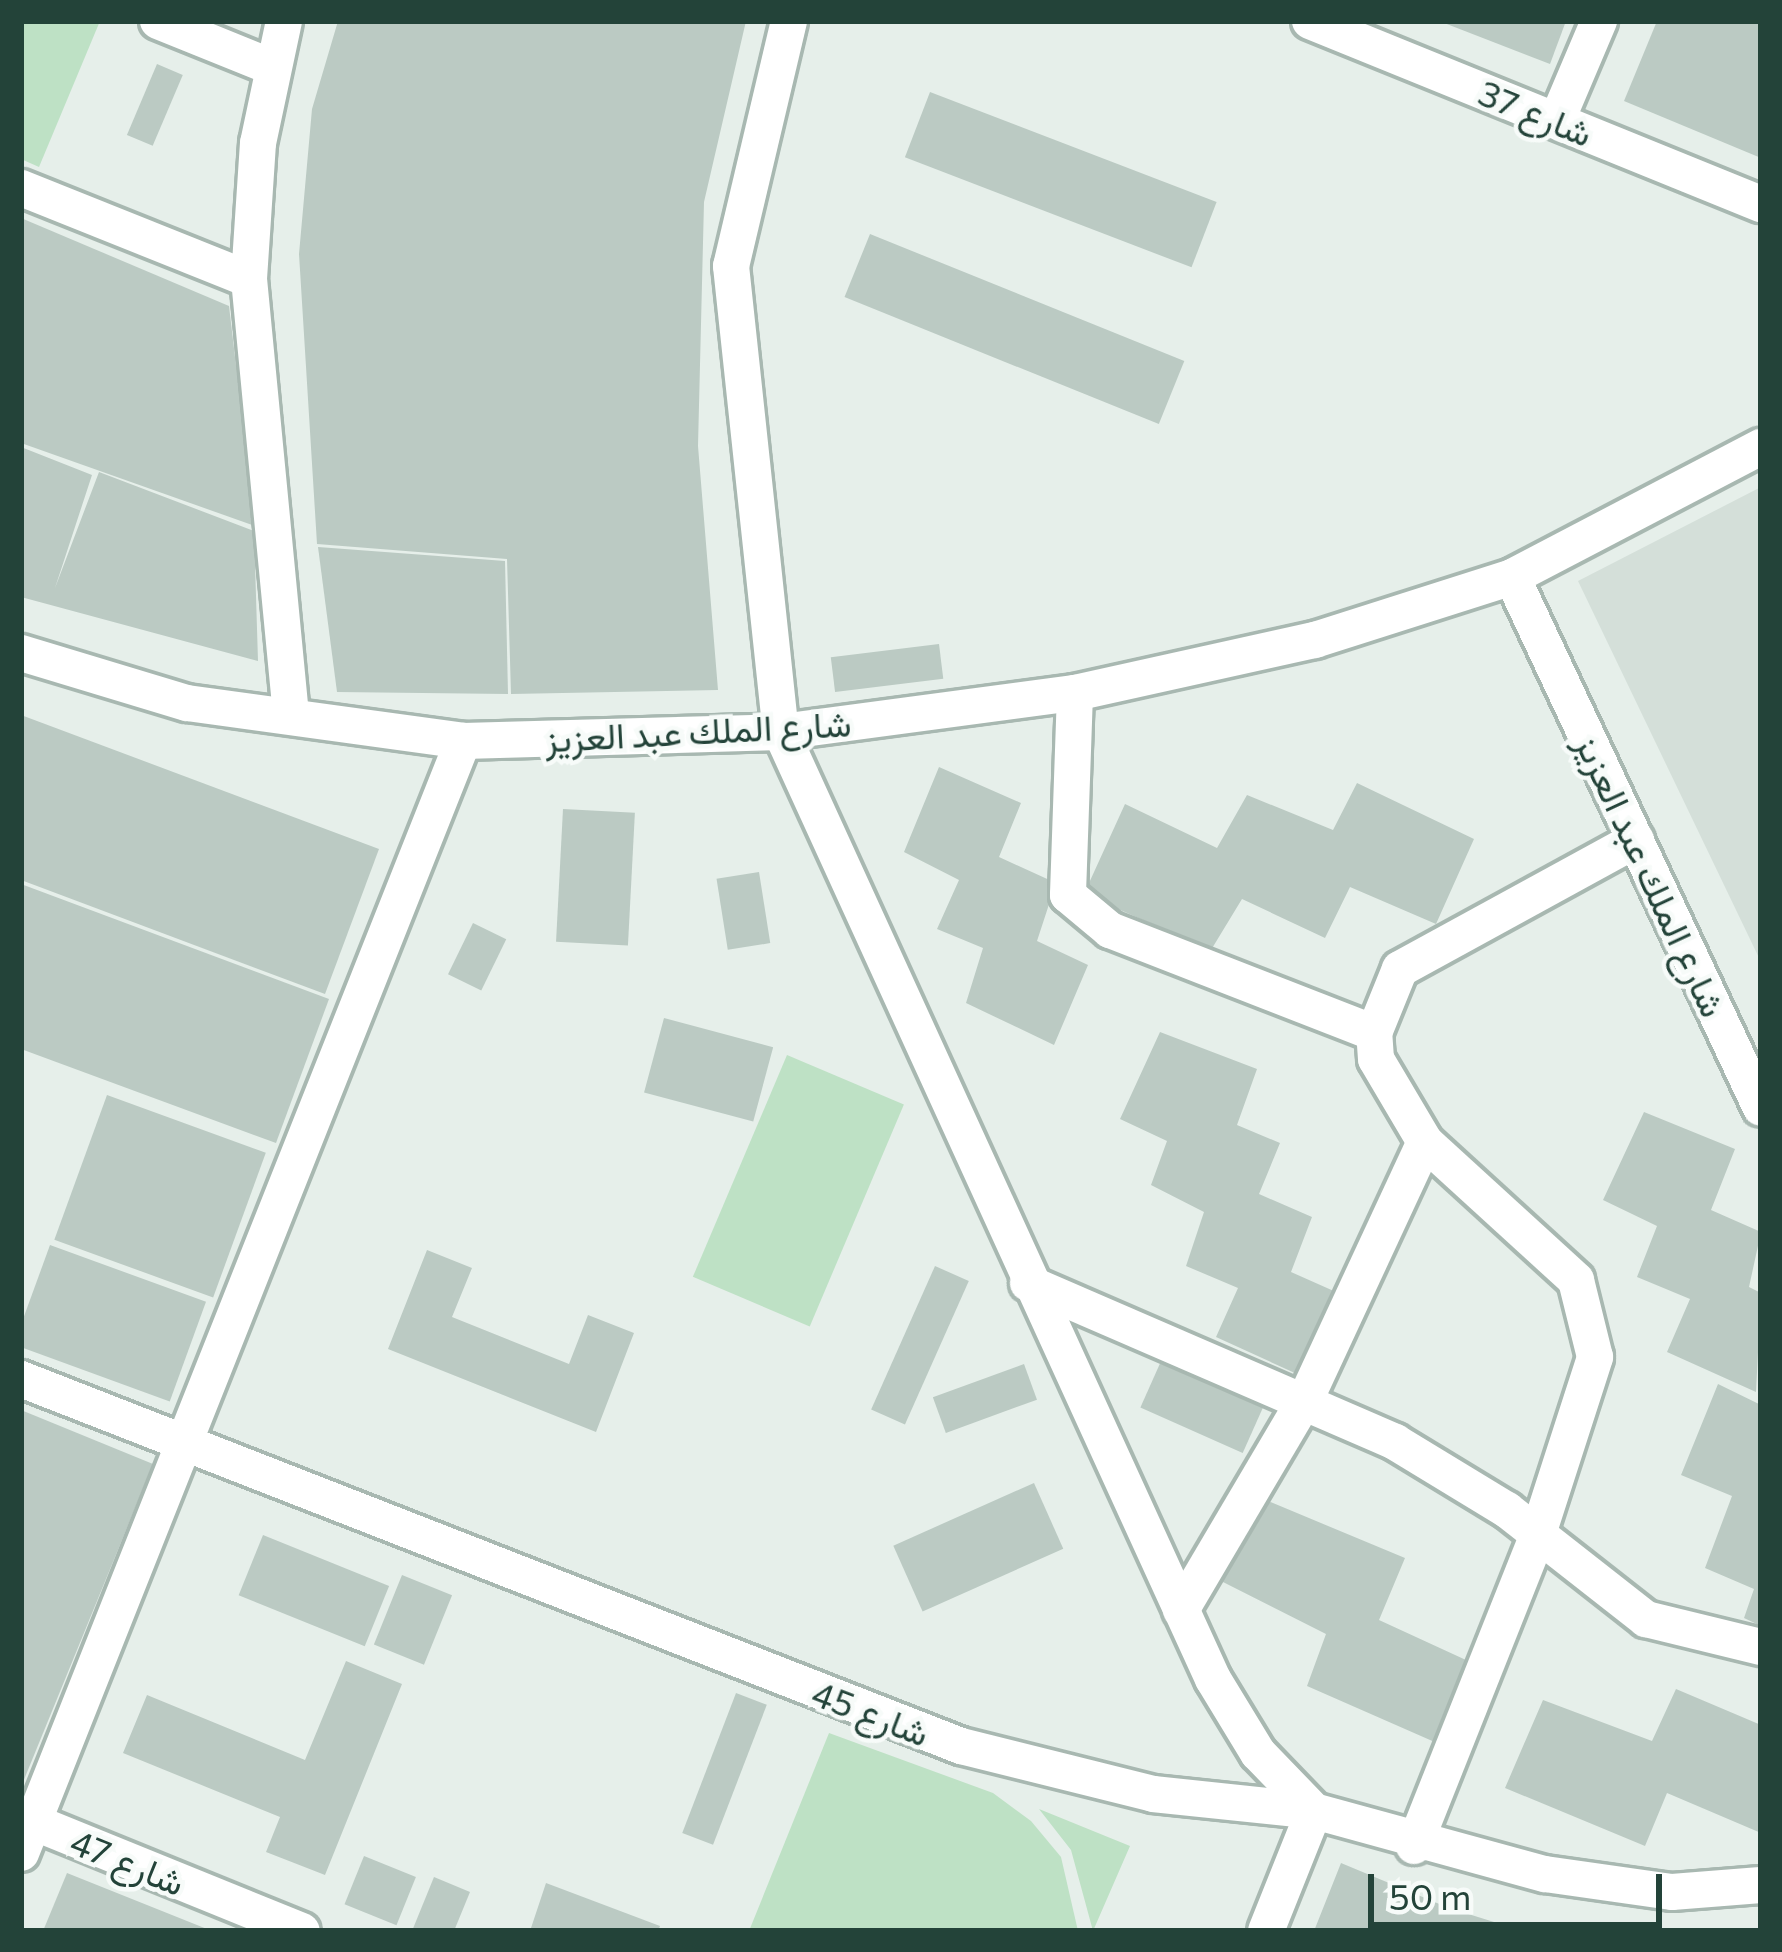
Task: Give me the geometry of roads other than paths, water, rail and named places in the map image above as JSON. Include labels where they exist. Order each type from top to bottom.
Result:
[{"type":"street","points":[[158,21],[272,67]]},
{"type":"street","points":[[284,21],[272,67],[249,279],[291,715]]},
{"type":"street","points":[[789,21],[731,266],[781,732],[1028,1283],[1181,1610],[1258,1754],[1314,1811],[1266,1931]]},
{"type":"street","name":"شارع 37","points":[[1310,21],[1761,204]]},
{"type":"street","points":[[1557,120],[1599,21]]},
{"type":"street","points":[[21,188],[249,279]]},
{"type":"street","name":"شارع الملك عبد العزيز","points":[[21,653],[187,703],[463,741],[781,732],[1075,693],[1315,640],[1513,577],[1761,447]]},
{"type":"street","name":"شارع الملك عبد العزيز","points":[[1513,577],[1761,1108]]},
{"type":"street","points":[[1075,693],[1068,895],[1110,930],[1374,1033]]},
{"type":"street","points":[[25,1831],[184,1445],[463,741]]},
{"type":"street","points":[[1414,1846],[1538,1534],[1594,1357],[1590,1316],[1576,1280],[1425,1142],[1376,1060],[1374,1033],[1400,969],[1636,840]]},
{"type":"street","points":[[1181,1610],[1307,1396],[1425,1142]]},
{"type":"street","points":[[1028,1283],[1307,1396],[1538,1534],[1646,1619],[1761,1647]]},
{"type":"street","name":"شارع 45","points":[[21,1379],[961,1746],[1153,1794],[1314,1811],[1414,1846],[1672,1892],[1761,1885]]},
{"type":"street","name":"شارع 47","points":[[25,1831],[302,1931]]}]
